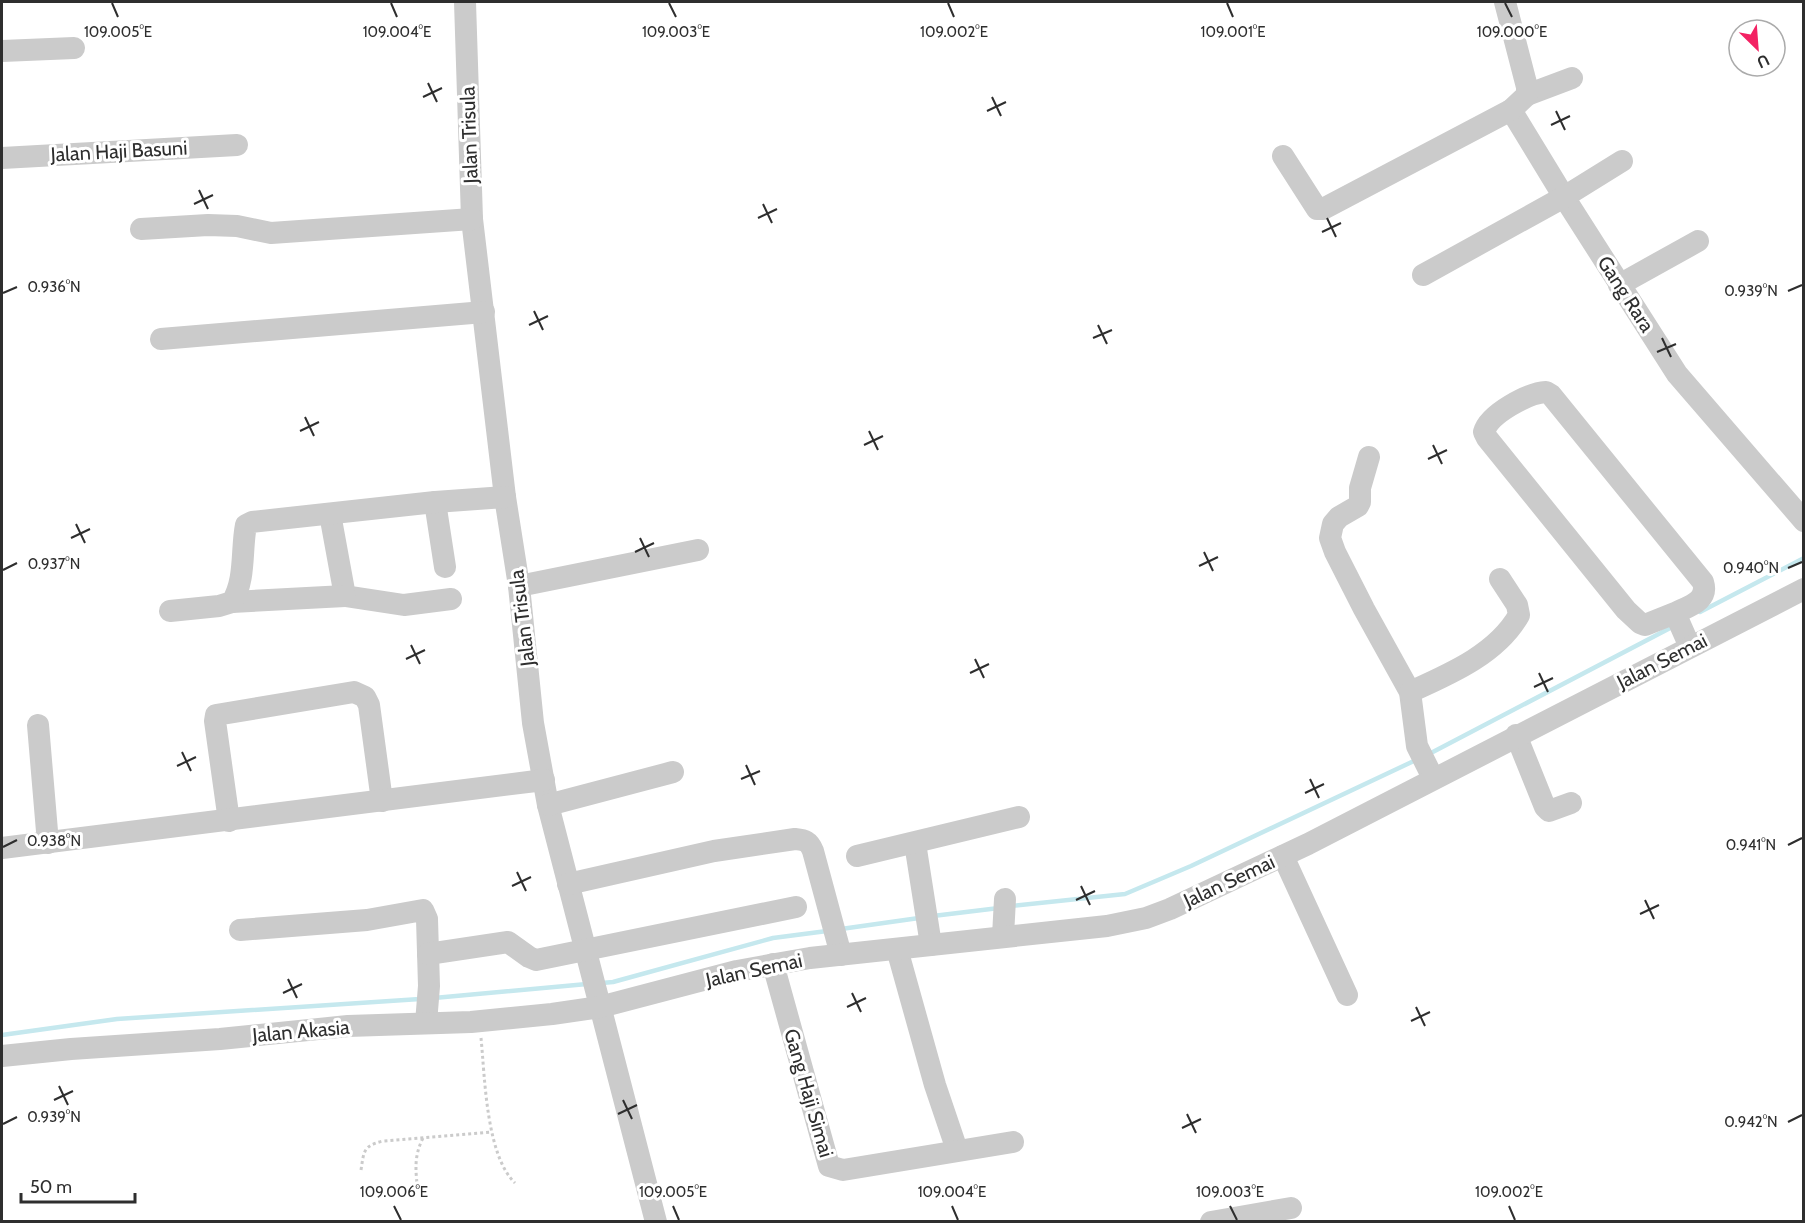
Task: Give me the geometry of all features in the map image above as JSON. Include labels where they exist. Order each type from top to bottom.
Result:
[{"type":"street","name":"Jalan Trisula","points":[[465,2],[472,219],[505,496],[519,586],[533,723],[548,805],[656,1221]]},
{"type":"street","points":[[1505,2],[1525,77],[1519,103]]},
{"type":"street","points":[[2,51],[74,48]]},
{"type":"street","points":[[1282,156],[1317,209],[1323,209],[1519,103],[1572,78]]},
{"type":"street","name":"Gang Rara","points":[[1519,103],[1564,197],[1677,374],[1803,521]]},
{"type":"street","name":"Jalan Haji Basuni","points":[[2,158],[237,145]]},
{"type":"street","points":[[1423,275],[1564,197],[1622,161]]},
{"type":"street","points":[[141,229],[208,225],[237,226],[271,233],[472,219]]},
{"type":"street","points":[[1619,285],[1698,241]]},
{"type":"street","points":[[161,339],[484,312]]},
{"type":"street","points":[[1546,392],[1551,395],[1703,582],[1704,596],[1682,630],[1645,625],[1633,618],[1487,438],[1484,432],[1489,420],[1531,394],[1546,392]]},
{"type":"street","points":[[1369,457],[1360,488],[1358,507],[1339,517],[1330,537],[1359,600],[1410,692],[1417,746],[1432,777]]},
{"type":"street","points":[[232,602],[238,593],[241,581],[246,525],[252,522],[505,496]]},
{"type":"street","points":[[435,502],[445,567]]},
{"type":"street","points":[[330,514],[345,596]]},
{"type":"street","points":[[519,586],[698,550]]},
{"type":"street","points":[[1410,692],[1454,671],[1497,643],[1511,628],[1519,615],[1517,605],[1500,579]]},
{"type":"street","name":"Jalan Semai","points":[[599,1004],[839,949],[897,949],[930,936],[1004,919],[1107,926],[1146,918],[1283,856],[1516,735],[1682,630],[1803,589]]},
{"type":"street","points":[[170,611],[219,606],[232,602],[345,596],[404,605],[451,599]]},
{"type":"street","points":[[229,821],[215,716],[354,692],[365,697],[369,705],[382,801]]},
{"type":"street","points":[[38,726],[48,843]]},
{"type":"street","points":[[1516,735],[1545,807],[1549,811],[1571,802]]},
{"type":"street","points":[[548,805],[673,772]]},
{"type":"street","points":[[2,848],[544,780]]},
{"type":"street","points":[[857,856],[1019,817]]},
{"type":"street","points":[[568,884],[714,851],[795,839],[805,840],[810,843],[813,851],[839,949]]},
{"type":"street","points":[[915,843],[930,936]]},
{"type":"street","points":[[1283,856],[1347,995]]},
{"type":"street","points":[[428,954],[508,942],[536,960],[796,907]]},
{"type":"street","points":[[240,930],[367,920],[423,910],[427,919],[428,954],[429,994],[426,1022]]},
{"type":"street","points":[[897,949],[935,1085],[957,1150]]},
{"type":"street","name":"Gang Haji Simai","points":[[774,964],[828,1166],[843,1170],[1012,1142]]},
{"type":"street","name":"Jalan Akasia","points":[[2,1056],[220,1039],[348,1026],[479,1022],[599,1004]]},
{"type":"street","points":[[1211,1221],[1291,1208]]},
{"type":"path","points":[[479,1022],[492,1132],[499,1161],[509,1178],[515,1183]]},
{"type":"path","points":[[361,1170],[365,1150],[371,1144],[383,1141],[492,1132]]},
{"type":"path","points":[[418,1194],[415,1161],[423,1138]]},
{"type":"waterway","points":[[1700,612],[1804,558]]},
{"type":"waterway","points":[[1429,754],[1674,626]]},
{"type":"waterway","points":[[1011,906],[1125,894],[1191,866],[1416,760]]},
{"type":"waterway","points":[[933,916],[999,908]]},
{"type":"waterway","points":[[841,929],[919,918]]},
{"type":"waterway","points":[[602,983],[613,982],[773,938],[827,931]]},
{"type":"waterway","points":[[434,998],[587,984]]},
{"type":"waterway","points":[[2,1035],[117,1019],[420,999]]}]
